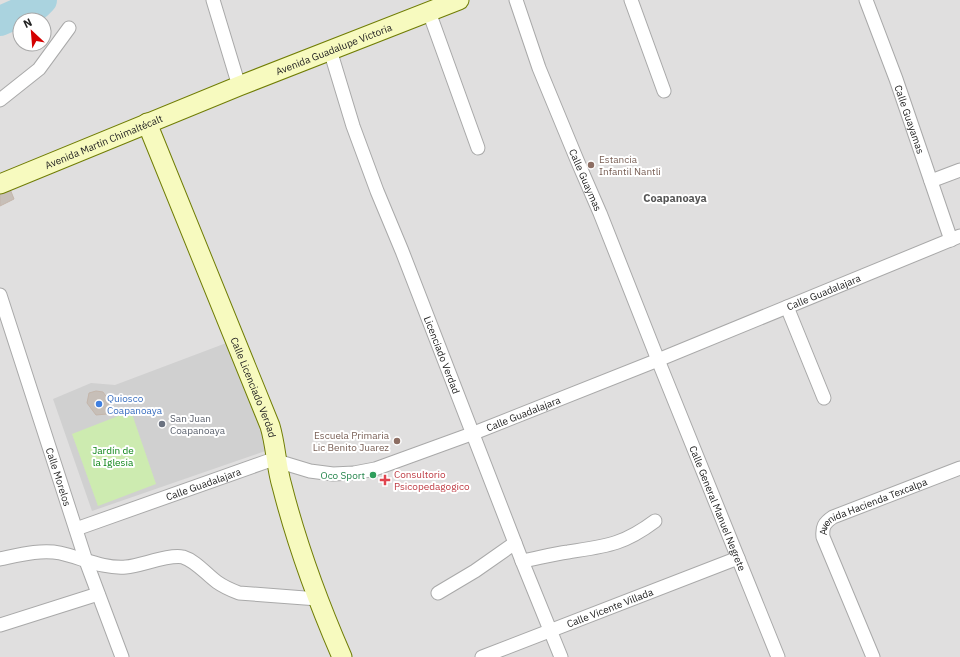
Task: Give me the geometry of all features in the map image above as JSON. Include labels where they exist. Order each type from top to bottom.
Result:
[{"type":"street","points":[[213,0],[239,86]]},
{"type":"street","name":"Avenida Guadalupe Victoria","points":[[208,99],[459,0]]},
{"type":"street","name":"Calle Guaymas","points":[[516,0],[540,68],[600,213],[658,360]]},
{"type":"street","points":[[631,0],[664,90]]},
{"type":"street","name":"Calle Guayamas","points":[[866,0],[896,79],[931,181],[956,238]]},
{"type":"street","points":[[429,12],[478,148]]},
{"type":"street","points":[[0,100],[39,69],[68,28]]},
{"type":"street","name":"Licenciado Verdad","points":[[330,50],[343,95],[367,164],[561,657]]},
{"type":"street","name":"Avenida Martín Chimaltécalt","points":[[0,184],[208,99]]},
{"type":"street","name":"Calle Licenciado Verdad","points":[[147,123],[270,426],[275,443],[282,486],[310,577],[342,657]]},
{"type":"street","points":[[931,181],[960,170]]},
{"type":"street","name":"Calle Guadalajara","points":[[76,529],[268,461],[277,461],[310,471],[333,474],[354,473],[375,469],[474,433],[658,360],[956,238]]},
{"type":"street","name":"Calle Morelos","points":[[0,295],[86,561],[122,657]]},
{"type":"street","points":[[787,307],[824,398]]},
{"type":"street","name":"Calle General Manuel Negrete","points":[[658,360],[778,657]]},
{"type":"street","name":"Avenida Hacienda Texcalpa","points":[[873,657],[823,537],[822,530],[825,522],[833,517],[960,468]]},
{"type":"street","points":[[522,561],[606,546],[634,535],[655,521]]},
{"type":"street","points":[[438,592],[474,571],[515,543]]},
{"type":"street","points":[[0,559],[39,552],[59,553],[109,567],[126,568],[181,557],[191,561],[228,589],[239,593],[318,599]]},
{"type":"street","name":"Calle Vicente Villada","points":[[482,657],[738,558]]},
{"type":"street","points":[[0,625],[98,594]]},
{"type":"shaded area","points":[[0,0],[960,0],[960,657],[0,657]]},
{"type":"shaded area","name":"San Juan Coapanoaya","points":[[229,342],[271,449],[92,511],[53,399],[91,383],[115,385]]},
{"type":"green space","name":"Jardín de la Iglesia","points":[[131,411],[156,484],[98,506],[72,434]]},
{"type":"building","points":[[8,184],[14,199],[0,206],[0,187]]},
{"type":"building","name":"Quiosco Coapanoaya","points":[[96,391],[103,392],[112,405],[107,414],[96,415],[87,403],[89,393]]},
{"type":"waterway","points":[[0,21],[37,5],[42,0]]},
{"type":"place","name":"Estancia Infantil Nantli","points":[[591,165]]},
{"type":"place","name":"Quiosco Coapanoaya","points":[[99,404]]},
{"type":"place","name":"San Juan Coapanoaya","points":[[162,424]]},
{"type":"place","name":"Escuela Primaria Lic Benito Juarez","points":[[397,441]]},
{"type":"place","name":"Oco Sport","points":[[373,475]]},
{"type":"place","name":"Consultorio Psicopedagogico","points":[[385,480]]},
{"type":"district","name":"Coapanoaya","points":[[675,198]]}]
